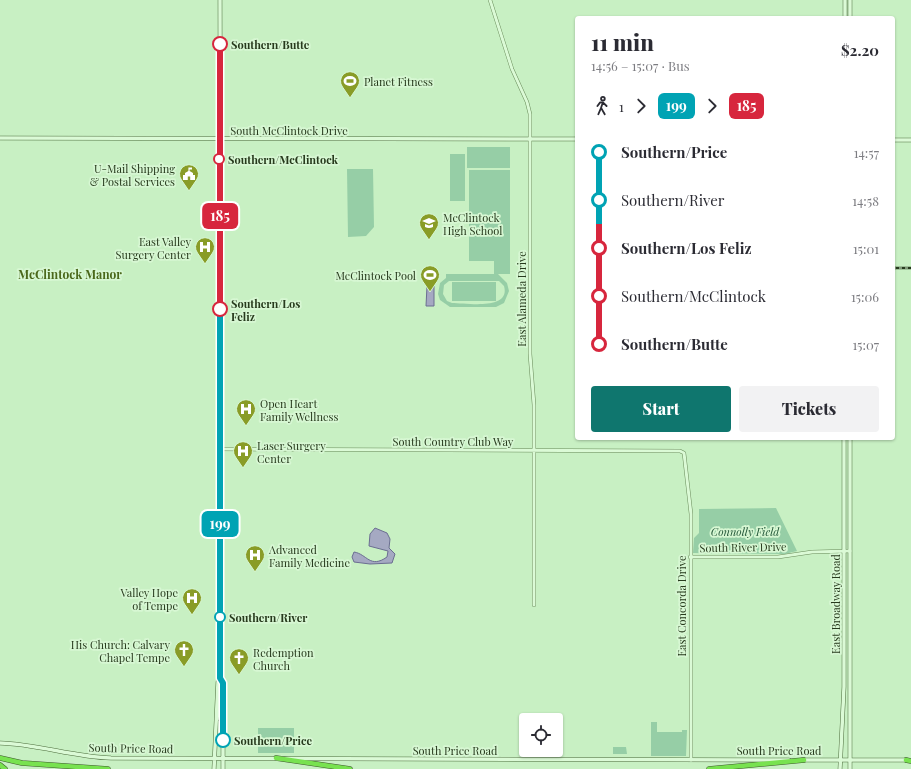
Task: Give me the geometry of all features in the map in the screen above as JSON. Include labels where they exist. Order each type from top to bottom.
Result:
[{"type":"highway","points":[[0,758],[22,763],[108,769]]},
{"type":"highway","points":[[276,758],[350,769]]},
{"type":"highway","points":[[710,769],[804,760]]},
{"type":"highway","points":[[0,765],[6,769]]},
{"type":"main road","points":[[214,768],[218,682],[220,678],[220,0]]},
{"type":"main road","points":[[845,0],[845,16]]},
{"type":"main road","points":[[850,0],[850,16]]},
{"type":"main road","name":"South McClintock Drive","points":[[0,138],[575,139]]},
{"type":"main road","points":[[895,140],[911,140]]},
{"type":"main road","name":"East Broadway Road","points":[[840,769],[844,687],[844,440]]},
{"type":"main road","name":"East Broadway Road","points":[[850,440],[850,769]]},
{"type":"main road","points":[[844,649],[850,649]]},
{"type":"main road","points":[[220,678],[223,683],[223,769]]},
{"type":"main road","points":[[218,682],[220,691],[220,719],[221,722],[223,722]]},
{"type":"main road","points":[[844,687],[850,687]]},
{"type":"main road","name":"South Price Road","points":[[0,743],[30,746],[98,758],[909,760]]},
{"type":"street","name":"East Alameda Drive","points":[[490,0],[512,69],[528,105],[530,139],[530,350],[534,405],[534,605]]},
{"type":"street","name":"South Country Club Way","points":[[220,449],[676,451],[684,453]]},
{"type":"street","name":"East Concorda Drive","points":[[684,453],[690,500],[691,760]]},
{"type":"street","name":"South River Drive","points":[[690,557],[778,557],[812,552],[850,551]]},
{"type":"green space","points":[[467,147],[510,147],[510,168],[467,168]]},
{"type":"green space","points":[[450,154],[465,154],[465,201],[450,201]]},
{"type":"green space","points":[[347,169],[373,169],[374,227],[366,236],[348,237]]},
{"type":"green space","points":[[469,170],[510,170],[510,274],[498,274],[507,283],[509,291],[504,303],[496,307],[450,307],[440,300],[438,294],[440,283],[446,278],[446,274],[494,274],[494,261],[469,261]],"holes":[[[449,281],[499,281],[504,286],[504,294],[501,299],[486,304],[452,303],[447,301],[443,294],[444,285]]]},
{"type":"green space","points":[[452,282],[496,282],[496,301],[452,301]]},
{"type":"green space","name":"Connolly Field","points":[[776,508],[797,551],[785,554],[693,553],[694,538],[699,533],[699,509]]},
{"type":"green space","points":[[651,722],[657,722],[657,732],[682,732],[682,730],[687,730],[686,756],[651,756]]},
{"type":"green space","points":[[258,728],[294,728],[294,753],[258,753]]},
{"type":"green space","points":[[613,747],[626,747],[627,754],[613,754]]},
{"type":"water","name":"McClintock Pool","points":[[427,286],[434,286],[434,306],[426,306]]},
{"type":"water","points":[[375,528],[387,533],[390,539],[389,548],[395,554],[392,563],[370,564],[354,562],[352,557],[354,552],[376,562],[387,557],[388,551],[369,546],[370,534]]},
{"type":"railway","points":[[895,268],[911,268]]},
{"type":"bus line","name":"185","points":[[220,44],[220,309]]},
{"type":"bus line","name":"199","points":[[220,309],[220,678],[223,683],[223,740]]},
{"type":"place","name":"Southern/Butte","points":[[220,44]]},
{"type":"place","name":"Planet Fitness","points":[[350,98]]},
{"type":"place","name":"Southern/McClintock","points":[[219,159]]},
{"type":"place","name":"U-Mail Shipping & Postal Services","points":[[189,191]]},
{"type":"place","name":"McClintock High School","points":[[429,240]]},
{"type":"place","name":"East Valley Surgery Center","points":[[205,264]]},
{"type":"place","name":"McClintock Pool","points":[[430,292]]},
{"type":"place","name":"Southern/Los Feliz","points":[[220,309]]},
{"type":"place","name":"Open Heart Family Wellness","points":[[246,426]]},
{"type":"place","name":"Laser Surgery Center","points":[[243,468]]},
{"type":"place","name":"Advanced Family Medicine","points":[[255,572]]},
{"type":"place","name":"Valley Hope of Tempe","points":[[192,615]]},
{"type":"place","name":"Southern/River","points":[[220,617]]},
{"type":"place","name":"His Church: Calvary Chapel Tempe","points":[[184,667]]},
{"type":"place","name":"Redemption Church","points":[[239,675]]},
{"type":"place","name":"Southern/Price","points":[[223,740]]},
{"type":"district","name":"McClintock Manor","points":[[70,274]]}]
